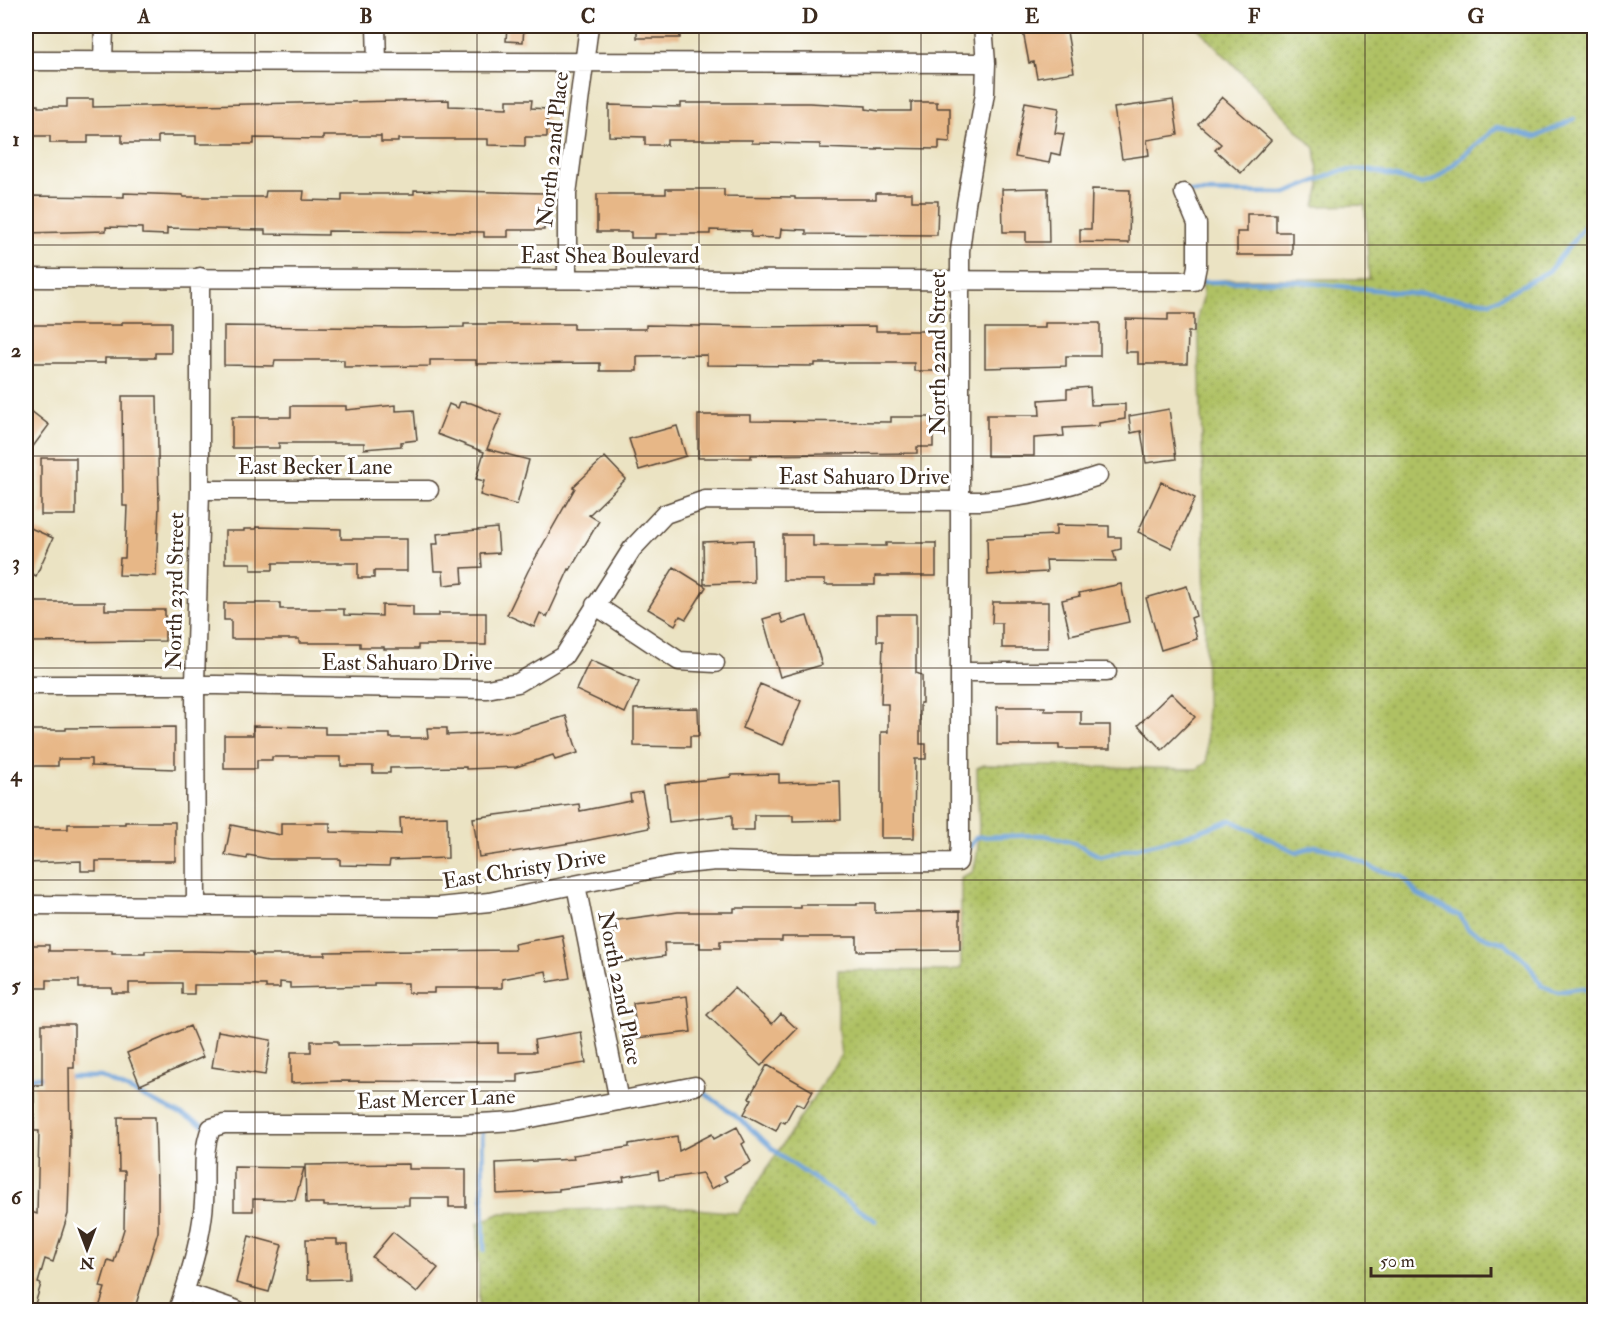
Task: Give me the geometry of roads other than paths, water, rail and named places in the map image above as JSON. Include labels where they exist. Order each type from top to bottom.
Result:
[{"type":"street","points":[[104,26],[104,61]]},
{"type":"street","points":[[376,26],[377,62]]},
{"type":"street","name":"North 22nd Place","points":[[567,278],[567,194],[589,26]]},
{"type":"street","name":"North 22nd Street","points":[[958,862],[960,847],[962,501],[960,251],[985,93],[986,63],[983,26]]},
{"type":"street","points":[[26,61],[986,63]]},
{"type":"street","name":"East Shea Boulevard","points":[[26,278],[1194,281],[1197,266],[1197,224],[1184,193]]},
{"type":"street","name":"North 23rd Street","points":[[196,906],[195,685],[200,490],[200,277]]},
{"type":"street","name":"East Sahuaro Drive","points":[[26,685],[487,689],[518,683],[564,656],[632,549],[665,514],[705,500],[962,501],[1017,499],[1062,489],[1098,476]]},
{"type":"street","name":"East Becker Lane","points":[[200,490],[429,490]]},
{"type":"street","points":[[595,605],[679,661],[715,663]]},
{"type":"street","points":[[960,672],[1107,672]]},
{"type":"street","name":"East Christy Drive","points":[[26,905],[439,907],[489,902],[674,865],[716,861],[958,862]]},
{"type":"street","name":"North 22nd Place","points":[[576,885],[619,1101]]},
{"type":"street","name":"East Mercer Lane","points":[[184,1292],[202,1217],[205,1145],[211,1128],[224,1124],[493,1123],[516,1121],[695,1086]]},
{"type":"street","points":[[178,1311],[184,1292],[237,1311]]},
{"type":"waterway","points":[[1188,192],[1287,193],[1340,171],[1356,170],[1369,170],[1422,184],[1435,180],[1497,127],[1536,137],[1574,119]]},
{"type":"waterway","points":[[1198,282],[1292,281],[1491,302],[1549,271],[1594,215]]},
{"type":"waterway","points":[[967,851],[976,837],[1043,835],[1070,841],[1100,856],[1182,837],[1231,820],[1296,852],[1315,846],[1340,852],[1376,869],[1403,877],[1417,894],[1460,916],[1468,929],[1505,943],[1527,962],[1542,986],[1558,992],[1582,988],[1594,995]]},
{"type":"waterway","points":[[26,1077],[48,1077]]},
{"type":"waterway","points":[[65,1077],[101,1077],[208,1127]]},
{"type":"waterway","points":[[698,1088],[742,1121],[782,1157],[876,1221]]},
{"type":"waterway","points":[[482,1126],[484,1250]]}]
